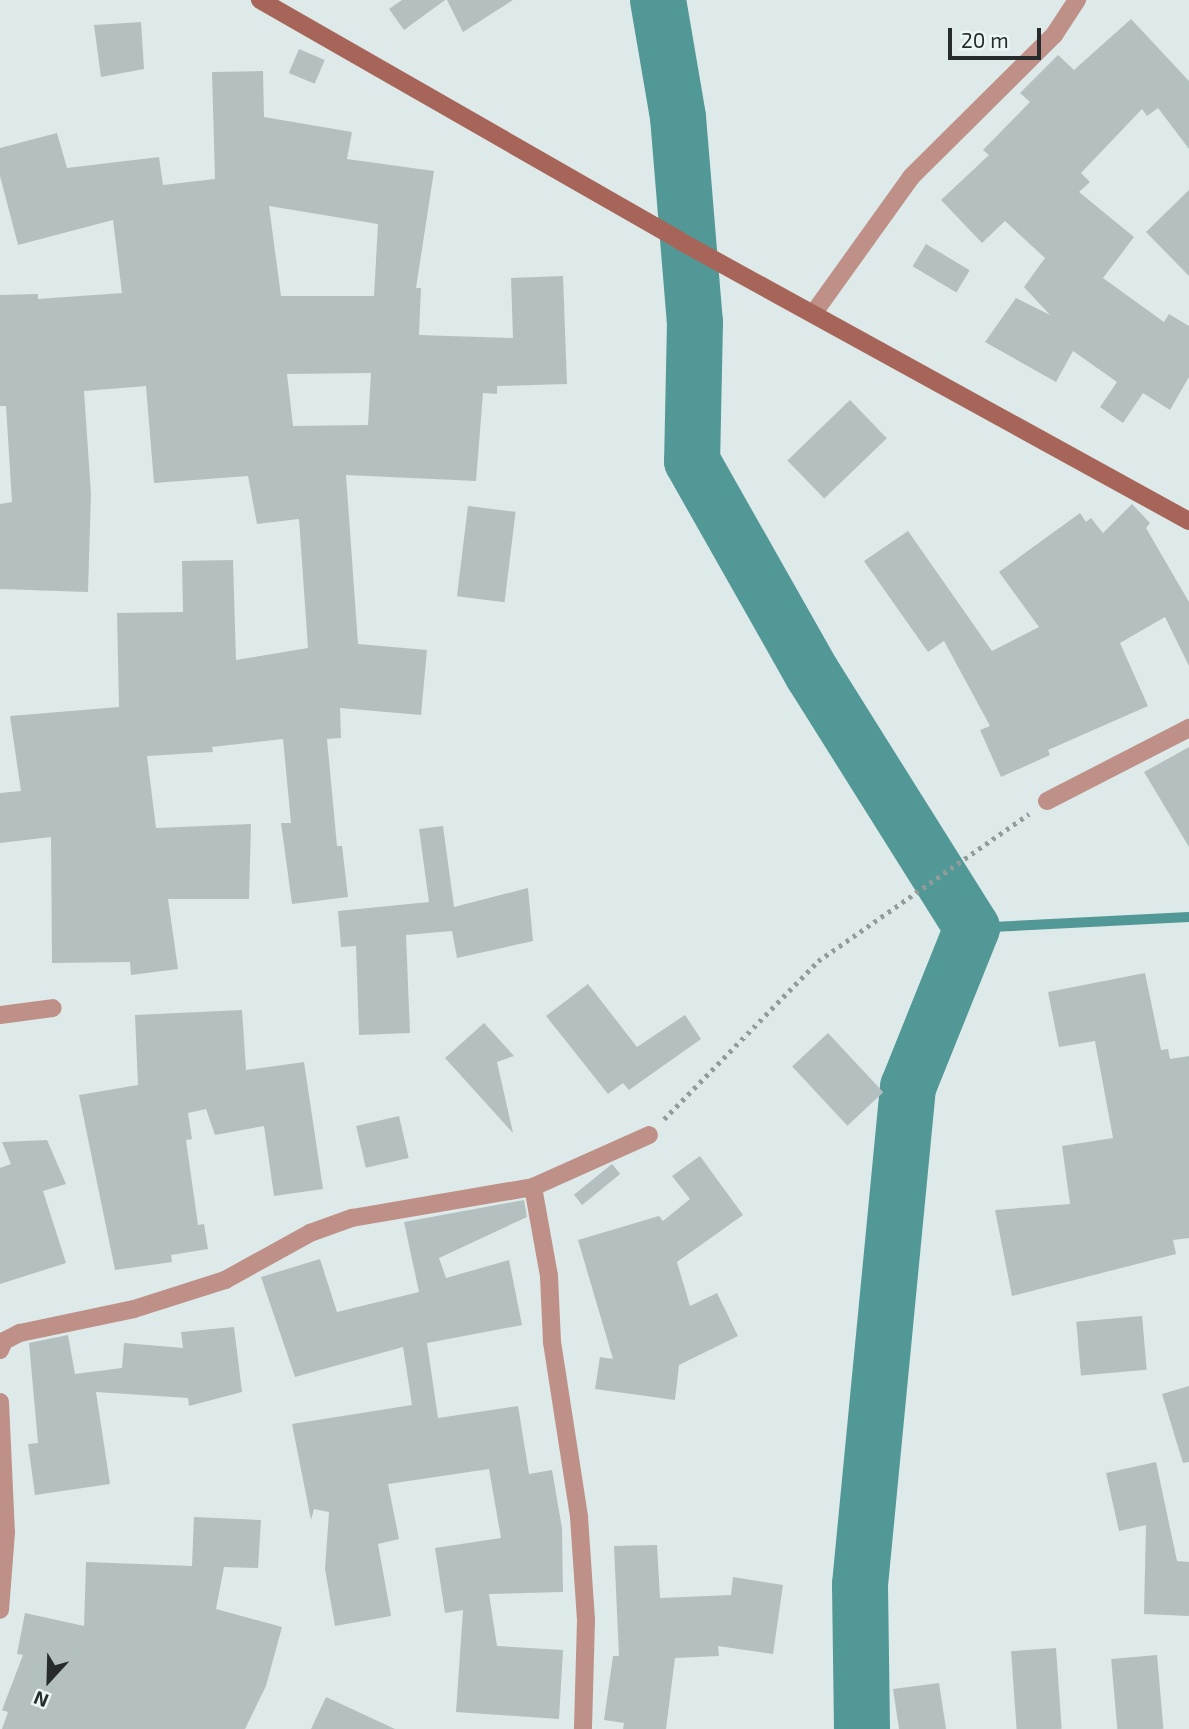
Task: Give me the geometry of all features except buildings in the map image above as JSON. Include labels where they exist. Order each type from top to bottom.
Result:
[{"type":"main road","points":[[260,0],[680,241],[1189,521]]},
{"type":"street","points":[[813,314],[911,177],[1054,35],[1077,0]]},
{"type":"street","points":[[1047,801],[1189,728]]},
{"type":"street","points":[[0,1015],[53,1008]]},
{"type":"street","points":[[0,1350],[4,1341],[20,1333],[134,1308],[225,1280],[310,1233],[352,1218],[533,1187],[649,1135]]},
{"type":"street","points":[[533,1187],[550,1276],[552,1342],[579,1517],[586,1620],[583,1729]]},
{"type":"street","points":[[0,1402],[6,1545],[0,1610]]},
{"type":"path","points":[[649,1135],[818,961],[1047,801]]},
{"type":"waterway","points":[[658,0],[678,117],[695,322],[692,461],[812,673],[972,928],[908,1087],[860,1585],[862,1729]]},
{"type":"waterway","points":[[972,928],[1189,917]]}]
